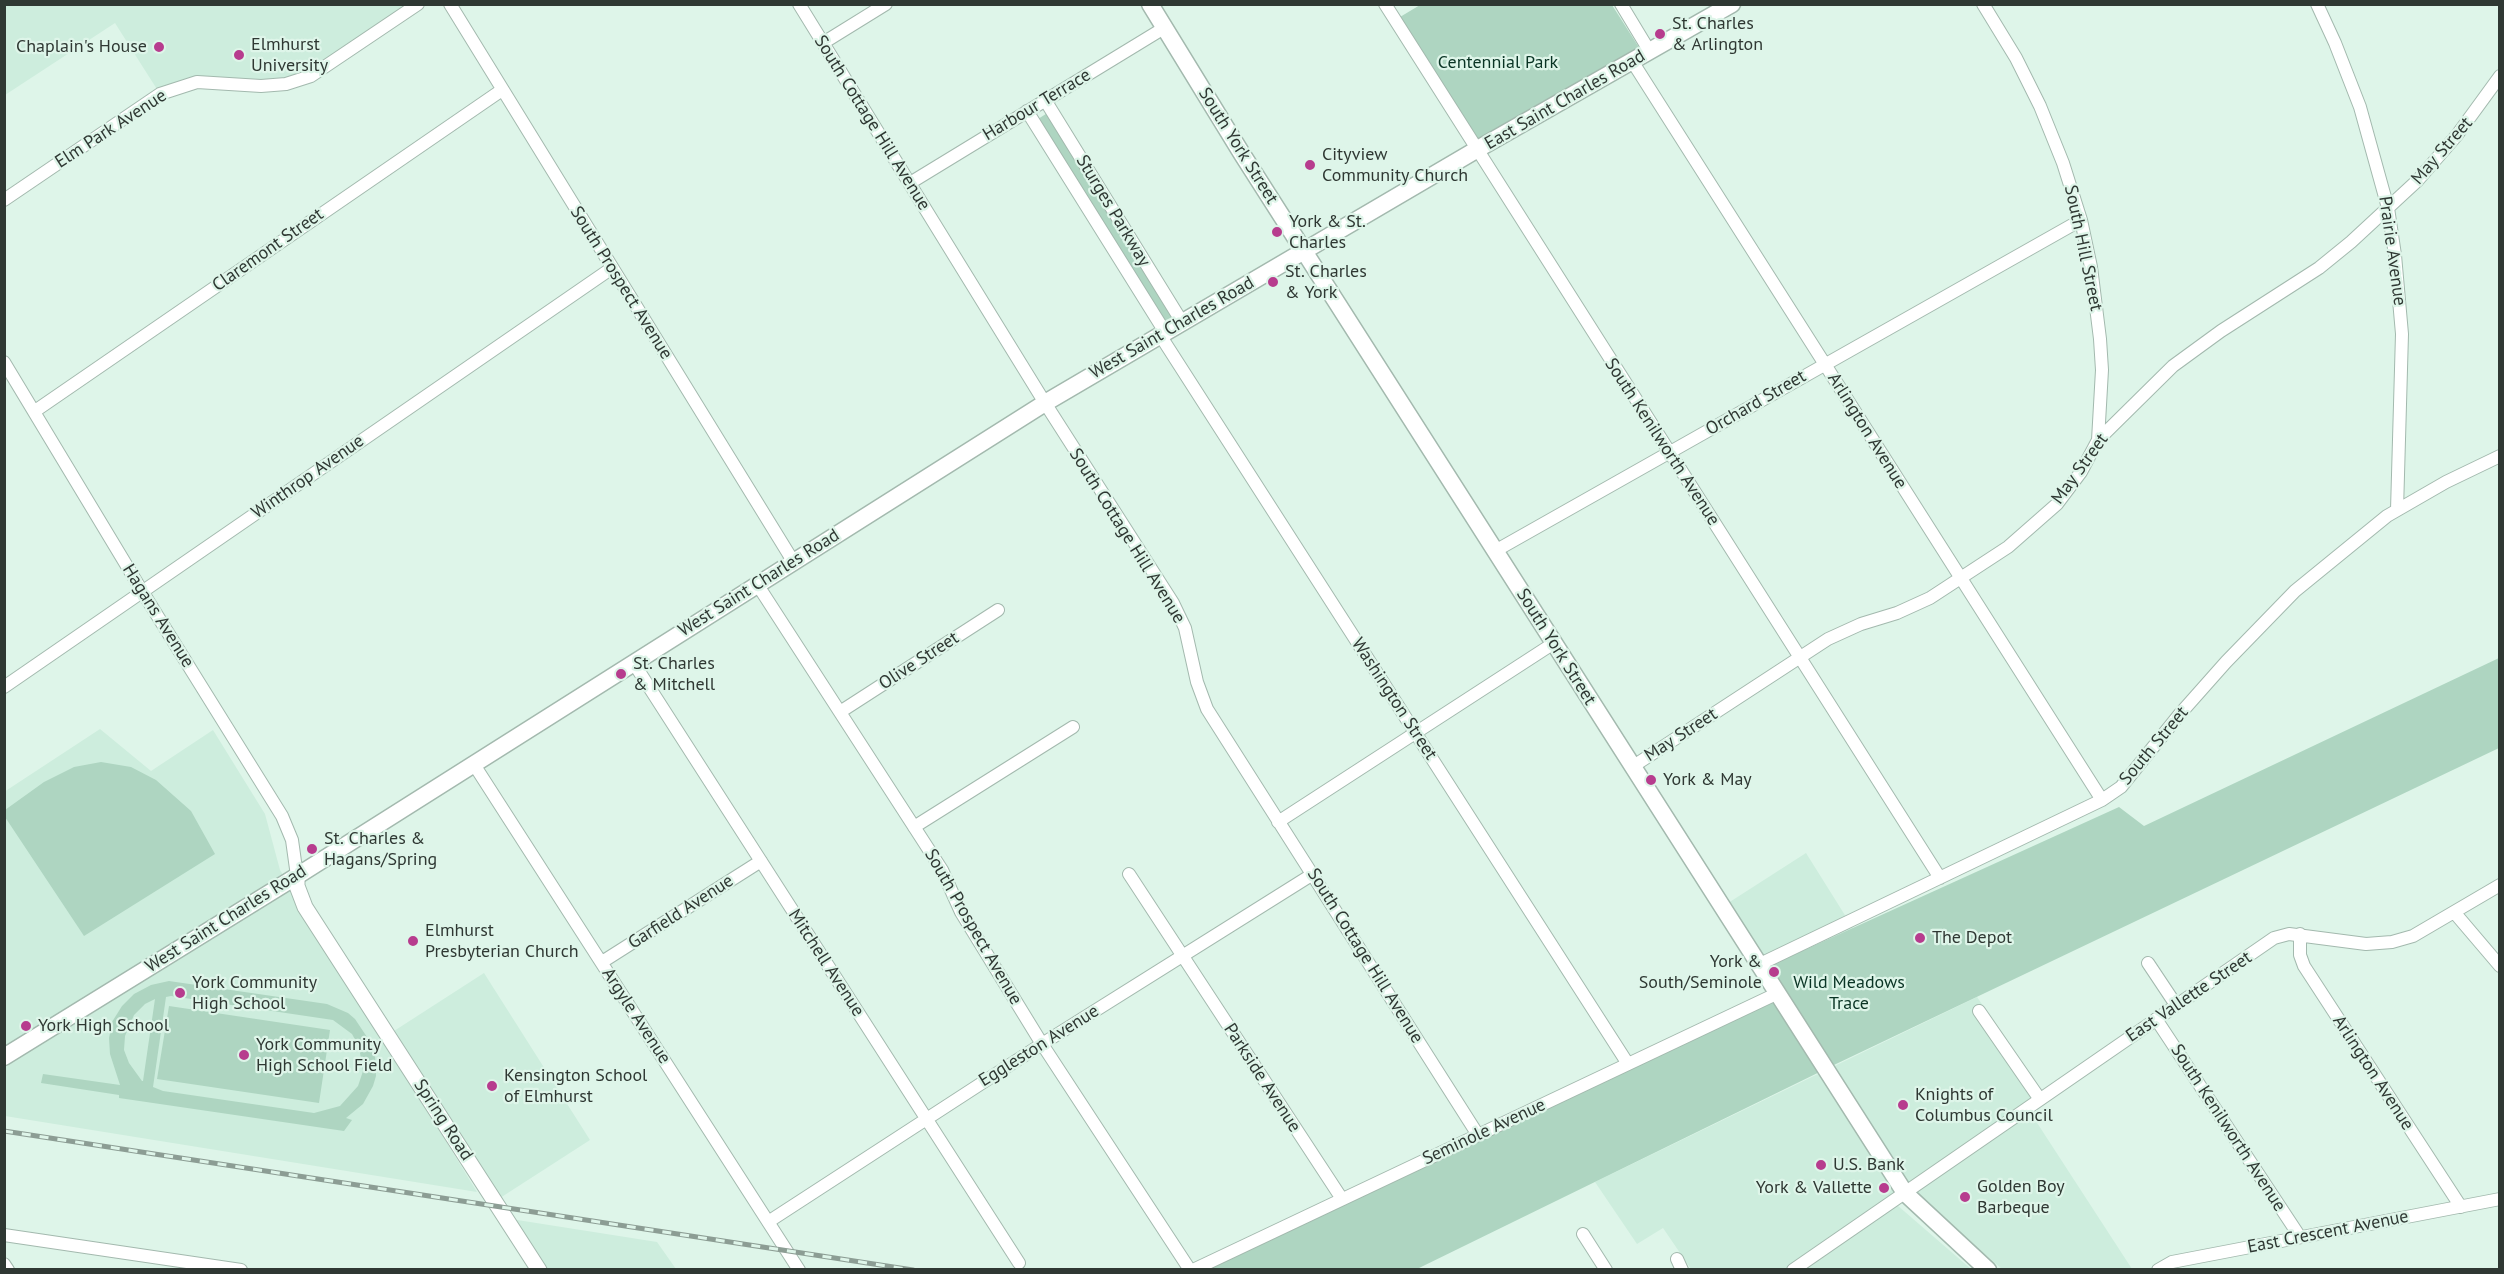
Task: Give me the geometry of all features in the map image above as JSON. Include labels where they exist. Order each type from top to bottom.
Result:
[{"type":"main road","name":"South York Street","points":[[1149,4],[1776,994],[1905,1193],[1988,1269]]},
{"type":"main road","name":"East Saint Charles Road","points":[[1304,251],[1732,4]]},
{"type":"main road","name":"West Saint Charles Road","points":[[6,1055],[297,876],[1045,403],[1304,251]]},
{"type":"street","name":"Elm Park Avenue","points":[[4,200],[160,94],[197,82],[267,86],[311,76],[418,4]]},
{"type":"street","name":"South Prospect Avenue","points":[[450,4],[793,561]]},
{"type":"street","name":"South Cottage Hill Avenue","points":[[799,4],[1045,403],[1173,603],[1185,628],[1197,682],[1207,709],[1478,1135]]},
{"type":"street","points":[[822,43],[886,4]]},
{"type":"street","name":"South Kenilworth Avenue","points":[[1385,4],[1940,878]]},
{"type":"street","points":[[1621,4],[1650,52]]},
{"type":"street","name":"South Hill Street","points":[[1983,4],[2016,58],[2040,106],[2063,163],[2080,219],[2091,267],[2100,339],[2102,370],[2098,440]]},
{"type":"street","name":"Prairie Avenue","points":[[2317,4],[2335,42],[2360,107],[2388,208],[2398,279],[2402,334],[2397,510]]},
{"type":"street","name":"Harbour Terrace","points":[[910,183],[1164,28]]},
{"type":"street","name":"Arlington Avenue","points":[[1632,62],[2102,800]]},
{"type":"street","name":"May Street","points":[[1632,767],[1799,657],[1845,630],[1915,606],[1962,579],[2008,547],[2057,504],[2081,472],[2098,440],[2147,389],[2180,360],[2319,268],[2388,208],[2436,160],[2475,111],[2499,76]]},
{"type":"street","name":"Claremont Street","points":[[35,411],[502,90]]},
{"type":"street","name":"Sturges Parkway","points":[[1045,100],[1182,322]]},
{"type":"street","name":"Sturges Parkway","points":[[1027,111],[1162,334]]},
{"type":"street","name":"Orchard Street","points":[[1495,551],[2080,219]]},
{"type":"street","name":"Winthrop Avenue","points":[[4,687],[612,268]]},
{"type":"street","name":"Washington Street","points":[[1162,334],[1628,1064]]},
{"type":"street","name":"Hagans Avenue","points":[[4,362],[142,591],[282,816],[292,840],[297,876]]},
{"type":"street","name":"South Street","points":[[1758,965],[2102,800],[2121,787],[2179,715],[2258,627],[2317,572],[2397,510],[2499,456]]},
{"type":"street","name":"South Prospect Avenue","points":[[757,584],[942,870],[961,912],[1042,1044],[1191,1269]]},
{"type":"street","name":"Olive Street","points":[[840,712],[998,610]]},
{"type":"street","points":[[1278,822],[1554,643]]},
{"type":"street","name":"Mitchell Avenue","points":[[633,662],[1019,1263]]},
{"type":"street","points":[[914,827],[1073,727]]},
{"type":"street","name":"Argyle Avenue","points":[[473,763],[799,1269]]},
{"type":"street","name":"Garfield Avenue","points":[[602,963],[761,861]]},
{"type":"street","name":"Parkside Avenue","points":[[1129,874],[1342,1199]]},
{"type":"street","name":"Eggleston Avenue","points":[[768,1222],[926,1118],[1313,874]]},
{"type":"street","name":"Spring Road","points":[[297,876],[297,886],[305,907],[539,1269]]},
{"type":"street","name":"East Vallette Street","points":[[1793,1269],[2274,938],[2300,934],[2366,944],[2392,942],[2413,936],[2499,885]]},
{"type":"street","points":[[2454,912],[2499,966]]},
{"type":"street","name":"Arlington Avenue","points":[[2300,934],[2300,955],[2304,966],[2461,1207]]},
{"type":"street","points":[[2148,963],[2176,1005]]},
{"type":"street","name":"Seminole Avenue","points":[[1191,1269],[1776,994]]},
{"type":"street","points":[[1979,1011],[2039,1098]]},
{"type":"street","name":"South Kenilworth Avenue","points":[[2156,1019],[2300,1238]]},
{"type":"street","name":"East Crescent Avenue","points":[[2158,1269],[2172,1262],[2499,1199]]},
{"type":"street","points":[[1583,1233],[1606,1269]]},
{"type":"street","points":[[4,1235],[186,1265],[241,1269]]},
{"type":"street","points":[[4,1264],[8,1269]]},
{"type":"shaded area","name":"Elmhurst University","points":[[5,5],[416,5],[328,66],[286,84],[208,82],[160,94],[115,23],[5,95]]},
{"type":"shaded area","name":"York Community High School","points":[[100,729],[151,771],[213,730],[265,814],[280,870],[477,1192],[5,1116],[4,792]]},
{"type":"shaded area","points":[[1806,853],[1853,928],[1767,967],[1725,905]]},
{"type":"shaded area","name":"Kensington School of Elmhurst","points":[[484,973],[590,1140],[500,1198],[394,1031]]},
{"type":"shaded area","points":[[1977,997],[2043,1093],[1788,1269],[1691,1269],[1663,1228],[1637,1244],[1595,1182]]},
{"type":"shaded area","points":[[2030,1112],[2132,1269],[2002,1269],[1914,1194]]},
{"type":"shaded area","points":[[1897,1205],[1971,1269],[1803,1270]]},
{"type":"shaded area","points":[[511,1219],[657,1242],[676,1269],[545,1269]]},
{"type":"green space","name":"Centennial Park","points":[[1420,5],[1612,5],[1640,49],[1478,142],[1400,17]]},
{"type":"green space","points":[[1049,112],[1174,316],[1163,323],[1038,119]]},
{"type":"green space","name":"Wild Meadows Trace","points":[[2499,658],[2499,748],[1836,1064],[1417,1269],[1198,1270],[1784,995],[1767,967],[2119,807],[2144,826]]},
{"type":"green space","points":[[101,762],[131,767],[156,780],[191,811],[215,854],[84,936],[5,817],[5,810],[44,782],[74,767]]},
{"type":"green space","points":[[169,981],[327,1004],[348,1013],[355,1019],[371,1043],[375,1054],[376,1076],[373,1086],[363,1104],[346,1118],[352,1120],[344,1131],[119,1098],[119,1095],[41,1083],[43,1074],[120,1085],[110,1054],[109,1038],[112,1022],[122,1006],[134,994],[151,985]],"holes":[[[166,997],[333,1020],[352,1034],[359,1047],[363,1071],[358,1086],[340,1106],[314,1113],[163,1091],[153,1087]],[[155,999],[143,1081],[142,1081],[129,1063],[124,1050],[125,1036],[134,1015],[145,1004]]]},
{"type":"green space","name":"York Community High School Field","points":[[169,1006],[330,1030],[319,1103],[157,1079]]},
{"type":"railway","points":[[4,1131],[913,1270]]},
{"type":"place","name":"St. Charles & Arlington","points":[[1660,34]]},
{"type":"place","name":"Chaplain's House","points":[[159,47]]},
{"type":"place","name":"Elmhurst University","points":[[239,55]]},
{"type":"place","name":"Cityview Community Church","points":[[1310,165]]},
{"type":"place","name":"York & St. Charles","points":[[1277,232]]},
{"type":"place","name":"St. Charles & York","points":[[1273,282]]},
{"type":"place","name":"St. Charles & Mitchell","points":[[621,674]]},
{"type":"place","name":"York & May","points":[[1651,780]]},
{"type":"place","name":"St. Charles & Hagans/Spring","points":[[312,849]]},
{"type":"place","name":"The Depot","points":[[1920,938]]},
{"type":"place","name":"Elmhurst Presbyterian Church","points":[[413,941]]},
{"type":"place","name":"York & South/Seminole","points":[[1774,972]]},
{"type":"place","name":"York Community High School","points":[[180,993]]},
{"type":"place","name":"York High School","points":[[26,1026]]},
{"type":"place","name":"York Community High School Field","points":[[244,1055]]},
{"type":"place","name":"Kensington School of Elmhurst","points":[[492,1086]]},
{"type":"place","name":"Knights of Columbus Council","points":[[1903,1105]]},
{"type":"place","name":"U.S. Bank","points":[[1821,1165]]},
{"type":"place","name":"York & Vallette","points":[[1884,1188]]},
{"type":"place","name":"Golden Boy Barbeque","points":[[1965,1197]]}]
